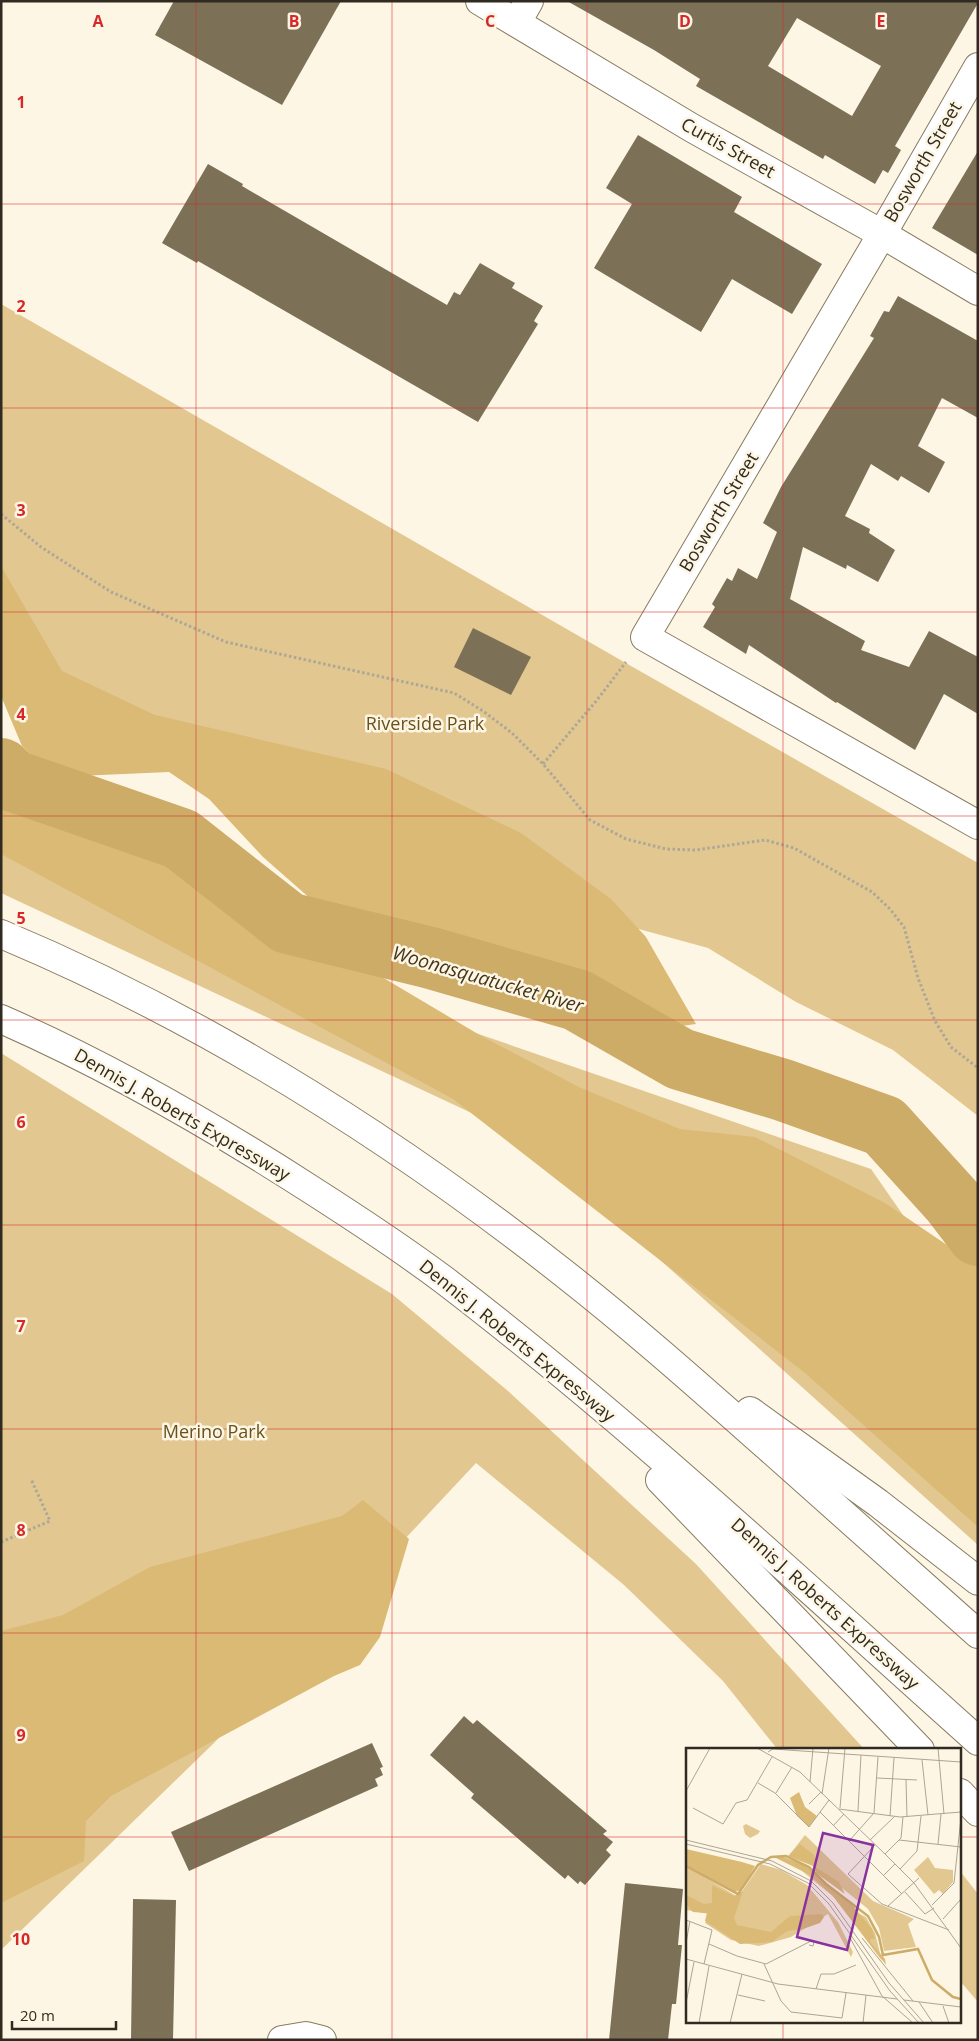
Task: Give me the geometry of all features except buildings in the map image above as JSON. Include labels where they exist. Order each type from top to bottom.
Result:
[{"type":"main road","name":"Curtis Street","points":[[480,1],[523,12],[692,128],[882,234],[978,291]]},
{"type":"main road","name":"Bosworth Street","points":[[646,637],[978,66]]},
{"type":"main road","points":[[646,637],[973,822]]},
{"type":"main road","points":[[1,934],[141,999],[190,1025],[301,1089],[364,1129],[462,1196],[615,1314],[878,1503],[978,1581]]},
{"type":"main road","name":"Dennis J. Roberts Expressway","points":[[1,1019],[125,1079],[180,1109],[287,1174],[442,1278],[539,1355],[728,1518],[978,1741]]},
{"type":"main road","points":[[615,1314],[978,1634]]},
{"type":"main road","points":[[539,1355],[918,1748]]},
{"type":"main road","points":[[962,1795],[978,1812]]},
{"type":"main road","points":[[282,2040],[306,2036],[322,2040]]},
{"type":"path","points":[[1,514],[41,547],[111,592],[226,642],[454,694],[483,711],[512,733],[542,764],[590,820],[626,839],[666,849],[696,850],[765,840],[794,848],[872,892],[890,909],[904,927],[918,978],[935,1021],[951,1047],[978,1068]]},
{"type":"path","points":[[542,764],[597,700],[646,637]]},
{"type":"path","points":[[1,1542],[50,1521],[31,1479]]},
{"type":"green space","name":"Riverside Park","points":[[1,304],[978,863],[978,1116],[893,1050],[796,1002],[708,948],[635,928],[546,938],[1,640]]},
{"type":"green space","points":[[1,825],[301,973],[871,1169],[967,1307],[978,1309],[978,1545],[523,1137],[1,893]]},
{"type":"green space","name":"Merino Park","points":[[1,1053],[392,1294],[508,1391],[696,1564],[863,1748],[776,1748],[723,1681],[624,1585],[476,1463],[214,1743],[1,1950]]},
{"type":"green space","points":[[962,1874],[978,1894],[978,2002],[962,1983]]},
{"type":"shaded area","points":[[1,566],[62,671],[155,715],[386,769],[521,833],[611,899],[646,937],[696,1024],[637,1032],[570,1013],[429,944],[321,908],[263,857],[209,799],[169,772],[55,777],[22,746],[1,696]]},
{"type":"shaded area","points":[[1,768],[14,777],[138,832],[483,1037],[581,1088],[680,1129],[755,1137],[885,1203],[978,1266],[978,1527],[805,1373],[453,1099],[1,854]]},
{"type":"shaded area","points":[[363,1500],[409,1539],[380,1637],[360,1665],[334,1676],[111,1796],[86,1821],[84,1861],[1,1903],[1,1631],[63,1615],[150,1567],[342,1516]]},
{"type":"waterway","name":"Woonasquatucket River","points":[[1,769],[14,781],[181,839],[288,923],[431,958],[577,1000],[680,1059],[783,1090],[884,1126],[952,1201],[978,1235]]}]
